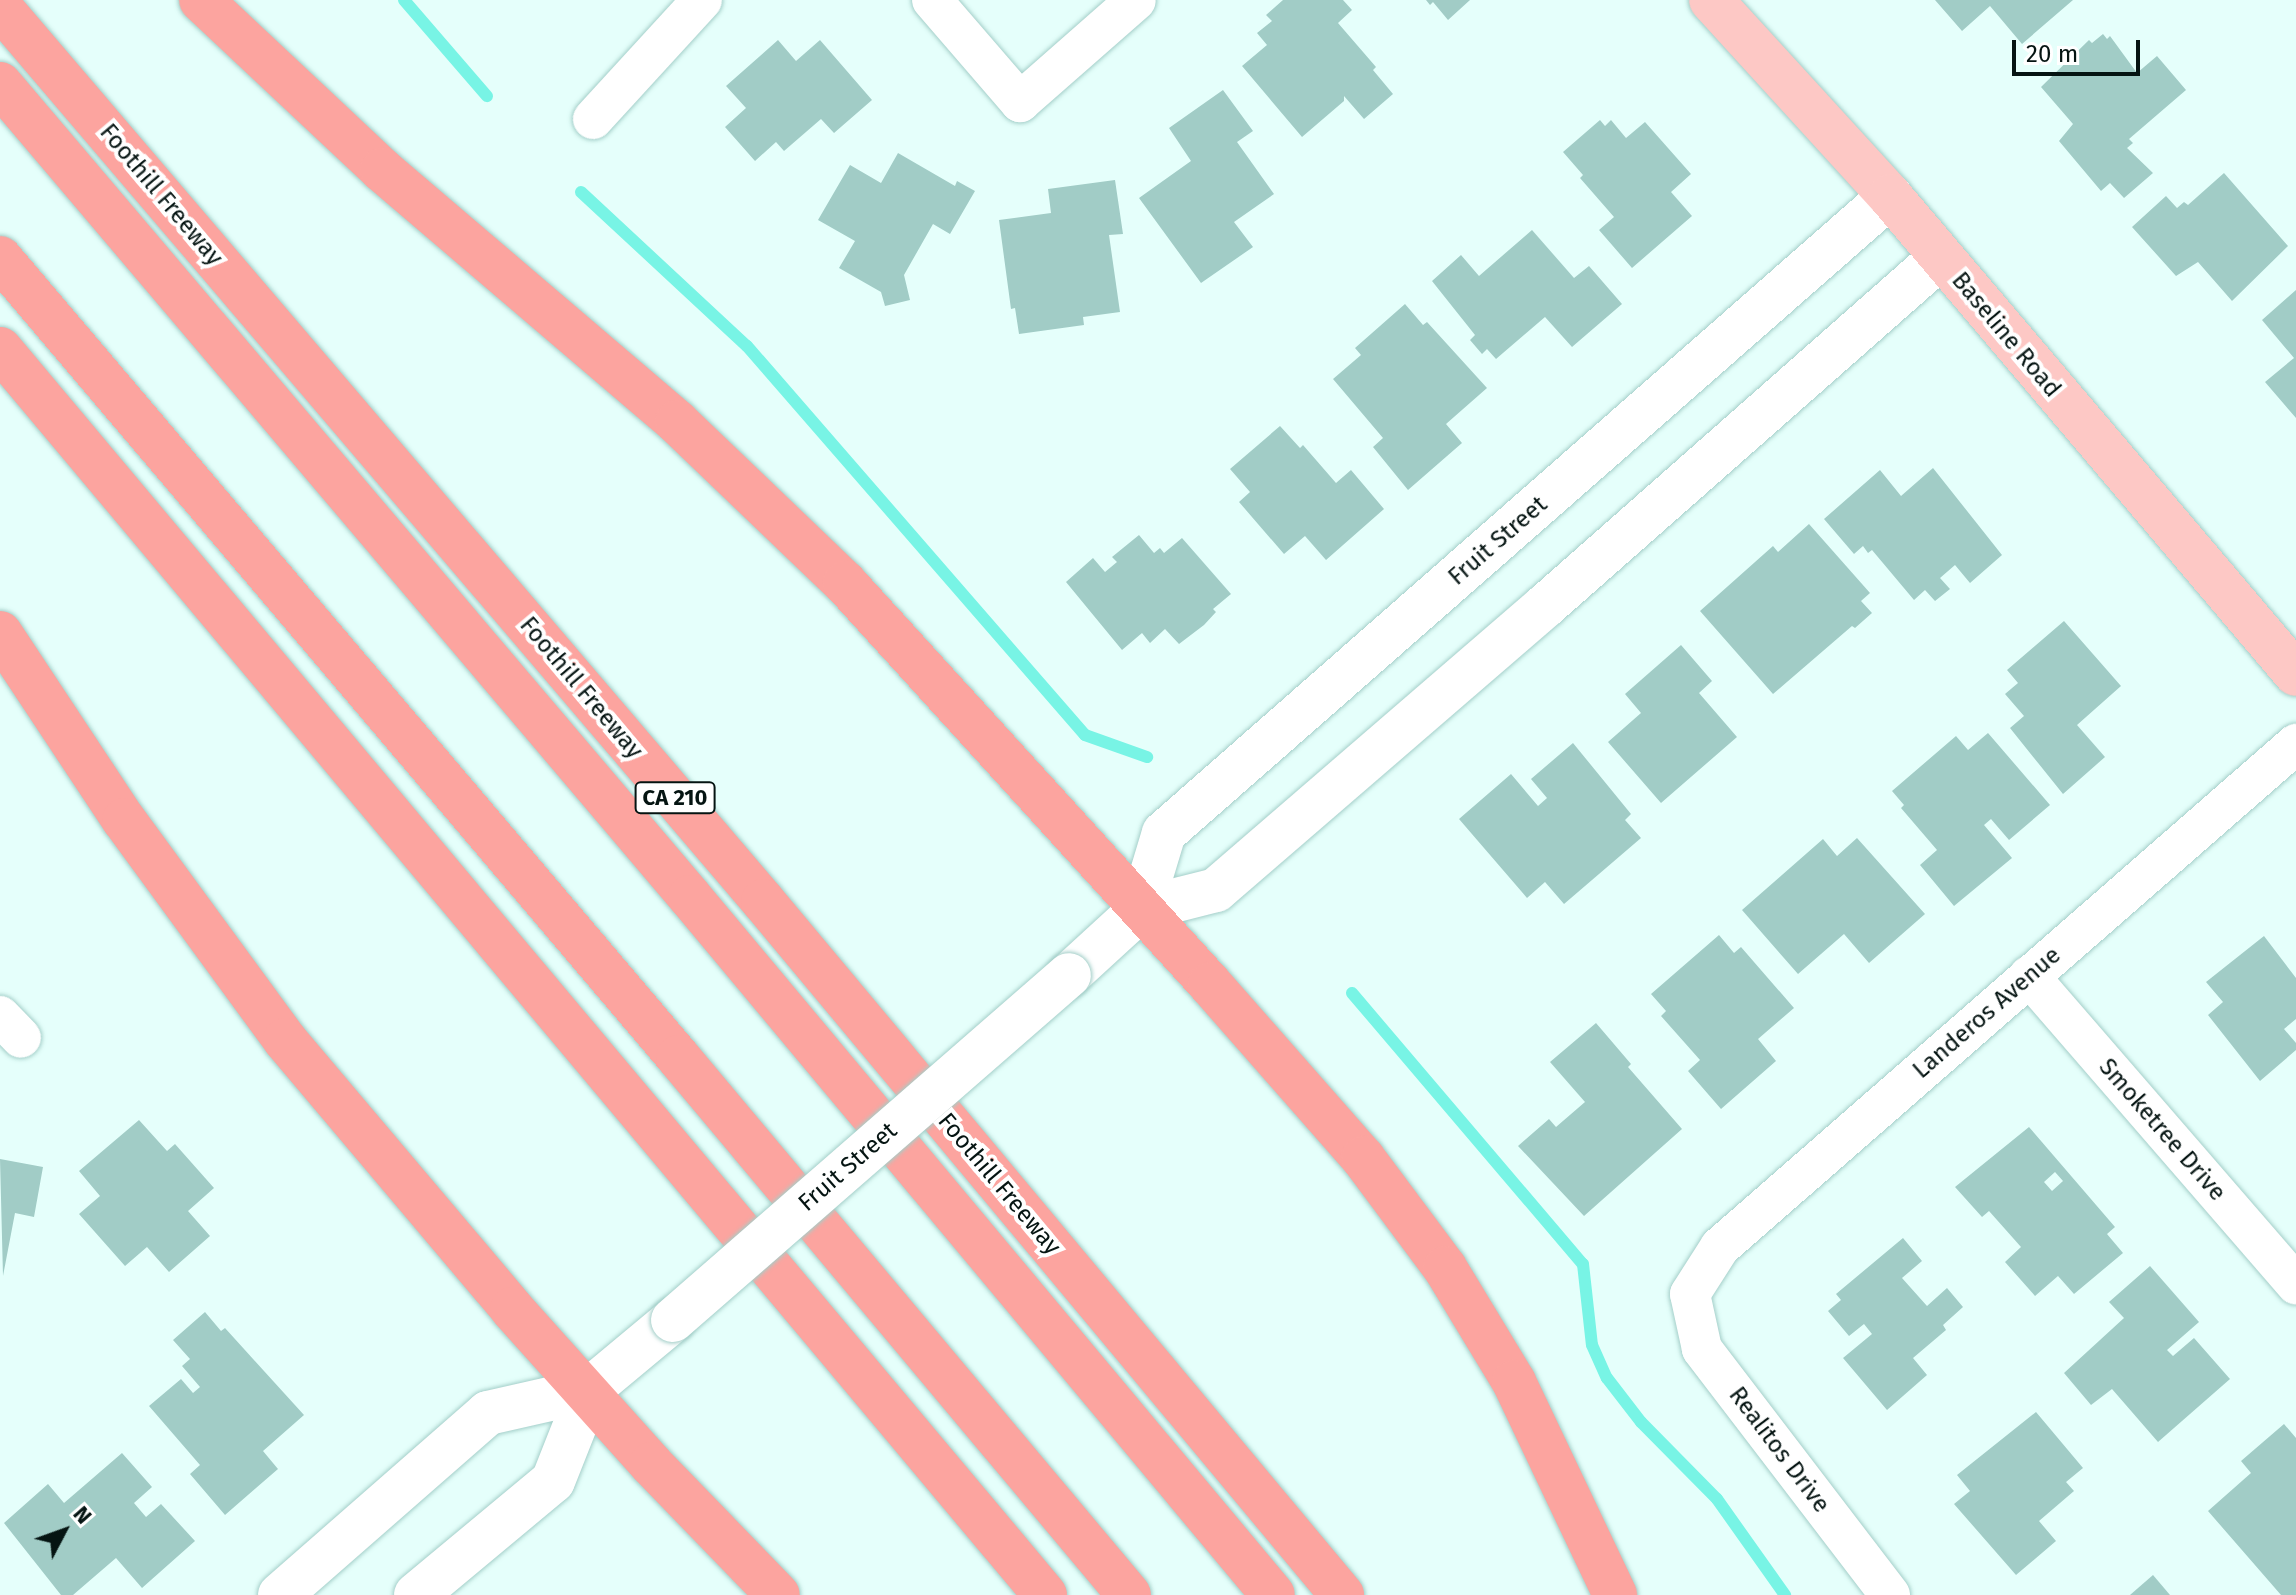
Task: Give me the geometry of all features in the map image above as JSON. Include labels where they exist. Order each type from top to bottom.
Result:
[{"type":"highway","points":[[201,0],[382,170],[677,422],[845,583],[1363,1158],[1445,1268],[1514,1382],[1615,1595]]},
{"type":"highway","name":"Foothill Freeway","points":[[0,7],[763,901],[1342,1595]]},
{"type":"highway","points":[[0,84],[680,885],[1273,1595]]},
{"type":"highway","points":[[0,258],[648,1021],[1129,1595]]},
{"type":"highway","points":[[0,349],[1045,1595]]},
{"type":"highway","points":[[0,633],[124,820],[285,1040],[512,1309],[589,1390],[651,1464],[778,1595]]},
{"type":"main road","name":"Baseline Road","points":[[1711,0],[1890,196],[2296,674]]},
{"type":"main road","name":"Fruit Street","points":[[1141,909],[1164,833],[1890,196]]},
{"type":"main road","name":"Fruit Street","points":[[280,1595],[488,1413],[589,1390],[1069,975],[1141,909],[1216,890],[1557,596],[1941,257]]},
{"type":"main road","name":"Fruit Street","points":[[416,1595],[553,1481],[589,1390]]},
{"type":"street","points":[[593,119],[702,0]]},
{"type":"street","points":[[932,0],[1020,102],[1136,0]]},
{"type":"street","name":"Landeros Avenue","points":[[1690,1294],[1720,1247],[2296,744]]},
{"type":"street","name":"Smoketree Drive","points":[[2029,976],[2296,1284]]},
{"type":"street","name":"Realitos Drive","points":[[1690,1294],[1702,1349],[1890,1595]]},
{"type":"building","points":[[1283,0],[1343,0],[1352,10],[1338,23],[1376,67],[1373,70],[1393,94],[1364,119],[1344,96],[1344,101],[1302,137],[1242,66],[1267,45],[1257,33],[1272,21],[1266,15]]},
{"type":"building","points":[[1426,0],[1470,0],[1448,20],[1433,2],[1430,5]]},
{"type":"building","points":[[1935,0],[2073,0],[2022,44],[1990,6],[1962,31]]},
{"type":"building","points":[[2103,34],[2107,39],[2110,36],[2137,73],[2157,56],[2186,90],[2129,139],[2133,143],[2127,148],[2153,173],[2124,198],[2110,183],[2101,191],[2059,141],[2073,124],[2041,87],[2089,40],[2092,43]]},
{"type":"building","points":[[778,40],[796,61],[820,40],[872,100],[834,133],[821,119],[784,151],[776,142],[755,161],[725,127],[746,108],[726,86]]},
{"type":"building","points":[[1223,90],[1253,131],[1237,142],[1274,194],[1234,222],[1253,247],[1201,283],[1139,198],[1191,161],[1169,128]]},
{"type":"building","points":[[1600,120],[1605,126],[1611,120],[1626,138],[1645,122],[1691,174],[1671,192],[1692,216],[1632,268],[1599,230],[1614,217],[1580,178],[1583,175],[1563,152]]},
{"type":"building","points":[[898,153],[955,186],[957,181],[975,191],[950,234],[933,224],[904,275],[910,300],[885,306],[881,292],[839,268],[855,241],[818,220],[850,165],[881,183]]},
{"type":"building","points":[[2224,173],[2288,246],[2232,301],[2198,262],[2176,276],[2132,227],[2166,196],[2177,208],[2184,202],[2188,205]]},
{"type":"building","points":[[1115,180],[1123,234],[1109,235],[1120,312],[1083,317],[1084,325],[1019,334],[1015,308],[1011,309],[999,220],[1051,213],[1048,189]]},
{"type":"building","points":[[1532,230],[1574,278],[1589,266],[1622,304],[1572,347],[1545,317],[1496,359],[1487,349],[1482,354],[1470,340],[1475,335],[1432,281],[1461,255],[1479,276]]},
{"type":"building","points":[[2296,290],[2296,418],[2265,382],[2294,358],[2262,320]]},
{"type":"building","points":[[1405,304],[1423,325],[1427,322],[1487,388],[1446,424],[1462,443],[1408,490],[1373,447],[1383,438],[1333,379],[1361,355],[1355,348]]},
{"type":"building","points":[[1280,426],[1300,448],[1303,445],[1336,483],[1351,470],[1384,509],[1326,560],[1305,536],[1284,554],[1239,502],[1250,492],[1230,469]]},
{"type":"building","points":[[1933,468],[2002,555],[1970,583],[1955,565],[1940,578],[1950,589],[1935,601],[1925,590],[1914,600],[1872,550],[1868,553],[1863,546],[1854,554],[1824,519],[1880,470],[1901,496]]},
{"type":"building","points":[[1809,524],[1870,593],[1861,601],[1872,613],[1855,628],[1852,626],[1773,694],[1700,611],[1773,546],[1778,552]]},
{"type":"building","points":[[1139,535],[1154,553],[1160,548],[1164,553],[1182,538],[1231,594],[1213,609],[1216,612],[1204,625],[1179,644],[1165,629],[1150,643],[1142,633],[1122,650],[1066,582],[1093,558],[1105,572],[1117,562],[1112,557]]},
{"type":"building","points":[[2064,621],[2121,686],[2077,725],[2105,757],[2063,794],[2010,728],[2024,716],[2005,694],[2018,683],[2007,670]]},
{"type":"building","points":[[1681,645],[1712,681],[1699,693],[1737,737],[1661,803],[1608,742],[1641,713],[1625,694]]},
{"type":"building","points":[[1988,733],[2050,805],[2009,840],[1991,819],[1984,825],[2012,858],[1954,906],[1920,865],[1937,850],[1901,808],[1904,805],[1892,791],[1956,736],[1968,750]]},
{"type":"building","points":[[1573,743],[1631,814],[1625,820],[1641,838],[1564,904],[1545,882],[1527,898],[1459,819],[1511,774],[1538,806],[1547,798],[1531,779]]},
{"type":"building","points":[[1857,838],[1925,914],[1869,963],[1844,934],[1798,974],[1742,910],[1823,839],[1837,856]]},
{"type":"building","points":[[1719,935],[1734,953],[1741,947],[1794,1008],[1758,1039],[1776,1061],[1721,1109],[1688,1071],[1700,1060],[1661,1016],[1666,1011],[1651,994]]},
{"type":"building","points":[[2264,936],[2296,978],[2296,1019],[2284,1029],[2296,1043],[2296,1050],[2260,1081],[2208,1015],[2223,1002],[2206,982]]},
{"type":"building","points":[[1596,1023],[1631,1064],[1628,1067],[1682,1129],[1584,1216],[1518,1146],[1549,1119],[1556,1127],[1585,1102],[1550,1062]]},
{"type":"building","points":[[139,1120],[167,1151],[175,1144],[214,1188],[188,1211],[210,1236],[169,1272],[147,1247],[125,1266],[79,1214],[100,1196],[79,1171]]},
{"type":"building","points":[[2029,1127],[2115,1227],[2107,1234],[2123,1253],[2074,1294],[2058,1276],[2035,1296],[2005,1262],[2021,1247],[1989,1211],[1982,1217],[1955,1187]],"holes":[[[2055,1172],[2063,1181],[2052,1191],[2044,1182]]]},
{"type":"building","points":[[0,1159],[43,1167],[34,1217],[15,1213],[3,1276]]},
{"type":"building","points":[[1903,1238],[1922,1261],[1902,1278],[1927,1306],[1947,1288],[1963,1307],[1943,1325],[1946,1330],[1913,1358],[1927,1375],[1887,1410],[1843,1358],[1872,1334],[1864,1324],[1849,1336],[1828,1311],[1841,1300],[1836,1294]]},
{"type":"building","points":[[2150,1266],[2199,1322],[2167,1350],[2173,1356],[2194,1338],[2230,1379],[2158,1442],[2112,1389],[2091,1405],[2064,1373],[2124,1318],[2109,1302]]},
{"type":"building","points":[[205,1312],[221,1331],[225,1328],[304,1415],[263,1451],[278,1469],[225,1515],[190,1474],[200,1465],[149,1406],[181,1379],[193,1393],[200,1387],[182,1366],[190,1359],[173,1340]]},
{"type":"building","points":[[2036,1412],[2083,1468],[2066,1482],[2074,1491],[2039,1521],[2056,1541],[2016,1575],[1954,1504],[1970,1491],[1957,1475]]},
{"type":"building","points":[[2284,1424],[2296,1438],[2296,1595],[2281,1595],[2208,1511],[2251,1473],[2241,1461]]},
{"type":"building","points":[[122,1453],[152,1487],[134,1503],[146,1517],[161,1504],[195,1541],[142,1588],[116,1558],[73,1595],[61,1595],[4,1523],[48,1484],[64,1503]]},
{"type":"building","points":[[2153,1575],[2170,1595],[2130,1595]]},
{"type":"waterway","points":[[404,0],[487,96]]},
{"type":"waterway","points":[[581,192],[747,346],[1085,735],[1147,757]]},
{"type":"waterway","points":[[1352,993],[1583,1264],[1592,1345],[1607,1378],[1641,1422],[1717,1499],[1785,1595]]}]
